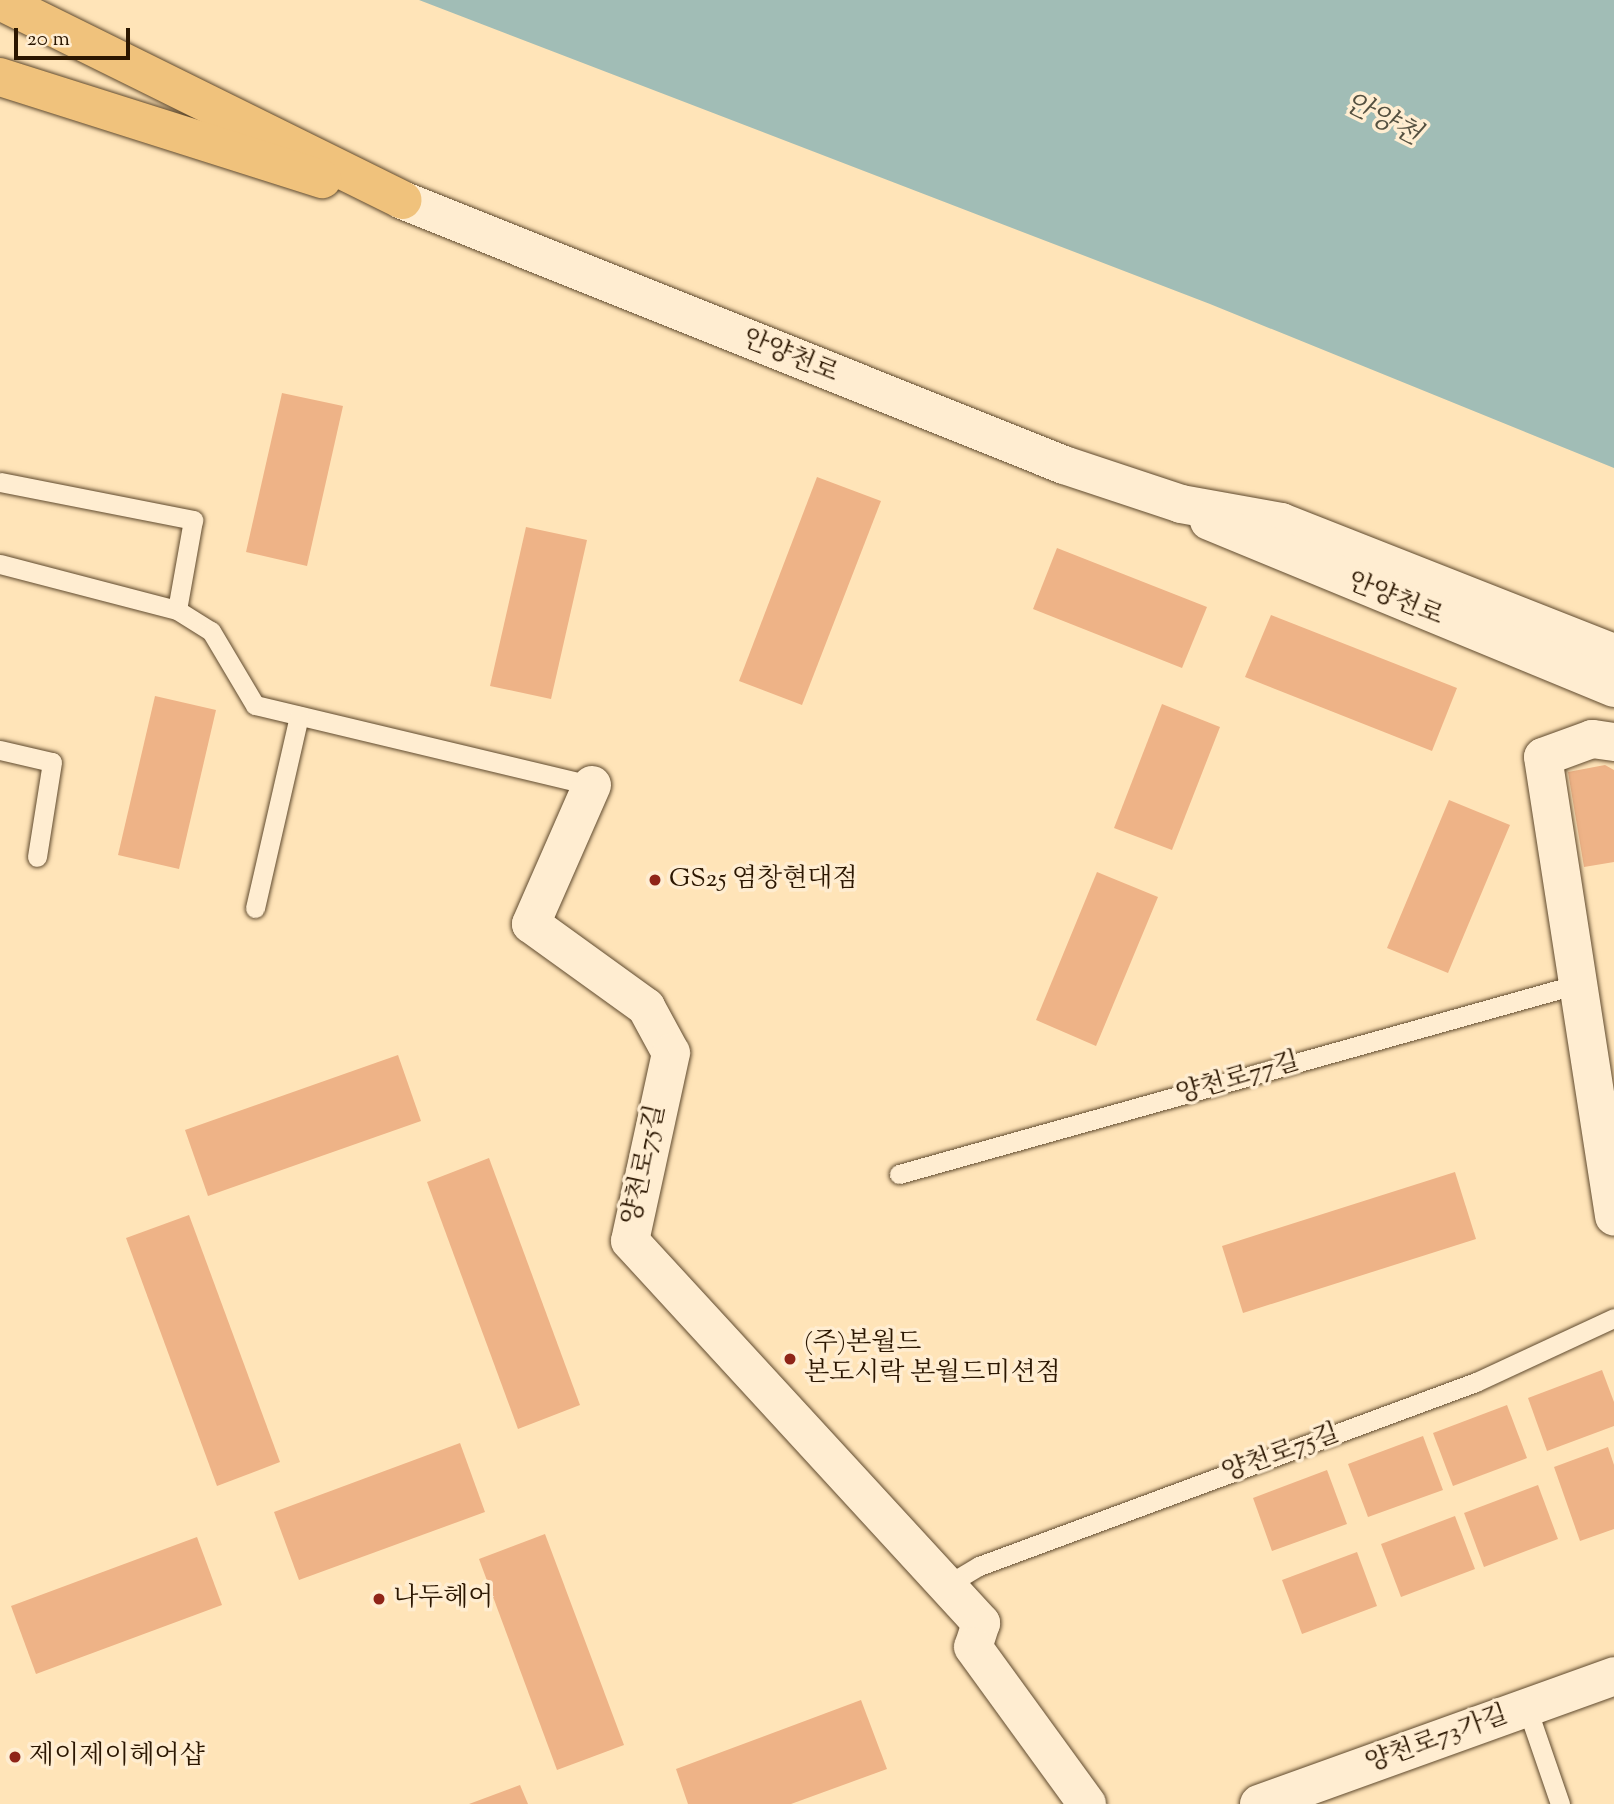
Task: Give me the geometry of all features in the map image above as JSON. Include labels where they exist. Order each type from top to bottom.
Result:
[{"type":"highway","points":[[0,1],[402,200]]},
{"type":"highway","points":[[0,77],[269,164],[402,200]]},
{"type":"street","name":"안양천로","points":[[402,200],[1051,460],[1181,504],[1281,522],[1614,653]]},
{"type":"street","name":"안양천로","points":[[1181,504],[1238,538],[1614,688]]},
{"type":"street","points":[[1614,742],[1592,740],[1543,757],[1614,1217]]},
{"type":"street","name":"양천로75길","points":[[592,785],[531,924],[646,1007],[671,1053],[630,1241],[981,1623],[973,1647],[1087,1804]]},
{"type":"street","name":"양천로73가길","points":[[1259,1804],[1614,1676]]},
{"type":"lane","points":[[0,482],[193,520],[177,610]]},
{"type":"lane","points":[[0,564],[177,610],[211,631],[256,705],[592,785]]},
{"type":"lane","points":[[255,908],[299,716]]},
{"type":"lane","points":[[0,750],[52,762],[37,857]]},
{"type":"lane","name":"양천로77길","points":[[899,1174],[1578,984]]},
{"type":"lane","name":"양천로75길","points":[[947,1586],[979,1566],[1476,1382],[1614,1318]]},
{"type":"lane","points":[[1527,1708],[1560,1804]]},
{"type":"water","name":"안양천","points":[[419,0],[1614,0],[1614,468],[1210,304]]},
{"type":"building","points":[[282,393],[343,406],[307,566],[246,552]]},
{"type":"building","points":[[817,477],[881,501],[802,705],[739,681]]},
{"type":"building","points":[[526,527],[587,540],[551,699],[490,686]]},
{"type":"building","points":[[1057,548],[1207,607],[1182,668],[1033,609]]},
{"type":"building","points":[[1271,615],[1457,688],[1432,751],[1245,677]]},
{"type":"building","points":[[155,696],[216,710],[179,869],[118,855]]},
{"type":"building","points":[[1162,704],[1220,727],[1172,850],[1114,828]]},
{"type":"building","points":[[1605,765],[1614,770],[1614,862],[1584,867],[1568,772]]},
{"type":"building","points":[[1449,800],[1510,825],[1448,973],[1387,948]]},
{"type":"building","points":[[1097,872],[1158,897],[1096,1046],[1036,1020]]},
{"type":"building","points":[[398,1055],[421,1121],[208,1196],[185,1130]]},
{"type":"building","points":[[489,1158],[580,1405],[518,1429],[427,1182]]},
{"type":"building","points":[[1455,1172],[1476,1239],[1243,1313],[1222,1246]]},
{"type":"building","points":[[189,1215],[280,1462],[217,1486],[126,1238]]},
{"type":"building","points":[[1602,1370],[1614,1402],[1614,1426],[1547,1451],[1528,1398]]},
{"type":"building","points":[[1507,1405],[1527,1458],[1453,1486],[1433,1433]]},
{"type":"building","points":[[1423,1436],[1443,1490],[1368,1517],[1348,1464]]},
{"type":"building","points":[[460,1443],[485,1512],[299,1580],[274,1512]]},
{"type":"building","points":[[1608,1447],[1614,1465],[1614,1529],[1580,1541],[1554,1467]]},
{"type":"building","points":[[1327,1470],[1347,1524],[1272,1551],[1253,1498]]},
{"type":"building","points":[[1538,1485],[1558,1539],[1484,1567],[1464,1513]]},
{"type":"building","points":[[1455,1516],[1475,1569],[1401,1597],[1381,1544]]},
{"type":"building","points":[[545,1534],[624,1745],[557,1770],[479,1559]]},
{"type":"building","points":[[197,1537],[222,1605],[36,1674],[11,1606]]},
{"type":"building","points":[[1357,1552],[1377,1606],[1302,1634],[1282,1580]]},
{"type":"building","points":[[861,1700],[887,1769],[791,1804],[688,1804],[676,1769]]},
{"type":"building","points":[[520,1785],[528,1804],[469,1804]]},
{"type":"place","name":"GS25 염창현대점","points":[[655,880]]},
{"type":"place","name":"(주)본월드 본도시락 본월드미션점","points":[[790,1359]]},
{"type":"place","name":"나두헤어","points":[[379,1599]]},
{"type":"place","name":"제이제이헤어샵","points":[[15,1757]]}]
